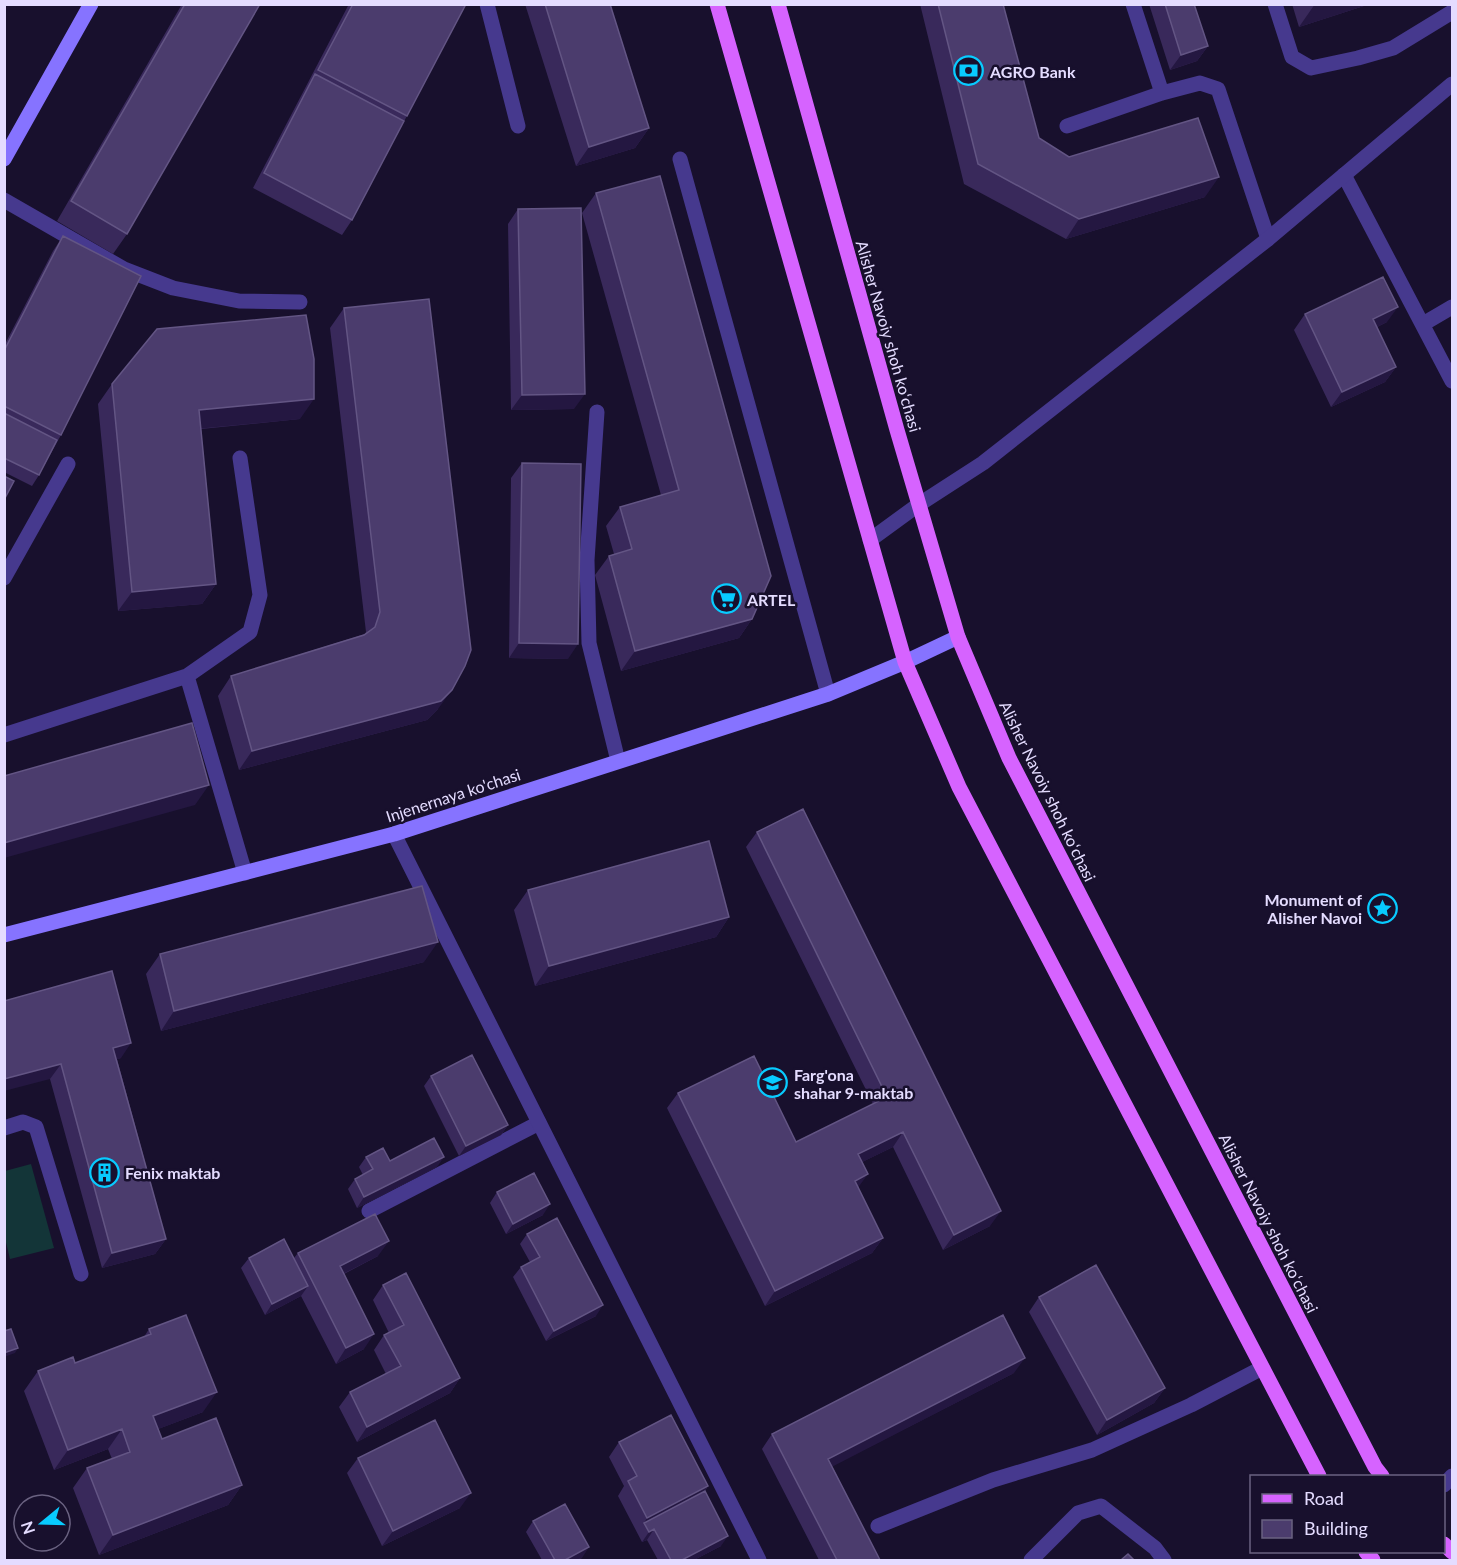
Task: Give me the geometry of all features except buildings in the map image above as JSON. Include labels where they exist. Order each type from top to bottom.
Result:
[{"type":"main road","points":[[717,4],[905,662],[959,787],[1318,1475]]},
{"type":"main road","name":"Alisher Navoiy shoh koʻchasi","points":[[778,4],[957,638],[1009,758],[1369,1456],[1381,1475]]},
{"type":"street","points":[[4,159],[91,4]]},
{"type":"street","points":[[487,4],[518,126]]},
{"type":"street","points":[[1133,4],[1162,93]]},
{"type":"street","points":[[1275,4],[1292,57],[1311,68],[1393,48],[1452,12]]},
{"type":"street","points":[[1067,126],[1162,93],[1200,83],[1218,89],[1268,239]]},
{"type":"street","points":[[870,540],[918,505],[983,463],[1268,239],[1452,84]]},
{"type":"street","points":[[680,159],[828,694]]},
{"type":"street","points":[[1344,175],[1452,381]]},
{"type":"street","points":[[4,200],[124,269],[173,288],[240,301],[300,302]]},
{"type":"street","points":[[1423,324],[1452,307]]},
{"type":"street","points":[[597,412],[587,560],[589,643],[618,761]]},
{"type":"street","points":[[4,735],[187,676],[250,632],[260,595],[240,458]]},
{"type":"street","points":[[4,578],[68,464]]},
{"type":"street","name":"Injenernaya ko'chasi","points":[[4,935],[394,834],[828,694],[957,638]]},
{"type":"street","points":[[187,676],[245,873]]},
{"type":"street","points":[[394,834],[759,1560]]},
{"type":"street","points":[[4,1128],[23,1122],[36,1127],[81,1274]]},
{"type":"street","points":[[369,1211],[539,1123]]},
{"type":"street","points":[[878,1526],[993,1480],[1092,1450],[1191,1406],[1262,1368]]},
{"type":"street","points":[[1031,1560],[1078,1513],[1101,1506],[1155,1548],[1164,1560]]},
{"type":"green space","points":[[31,1164],[54,1248],[10,1259],[5,1238],[5,1171]]},
{"type":"place","name":"AGRO Bank","points":[[969,71]]},
{"type":"place","name":"ARTEL","points":[[726,599]]},
{"type":"place","name":"Monument of Alisher Navoi","points":[[1383,908]]},
{"type":"place","name":"Farg'ona shahar 9-maktab","points":[[773,1083]]},
{"type":"place","name":"Fenix maktab","points":[[104,1172]]}]
